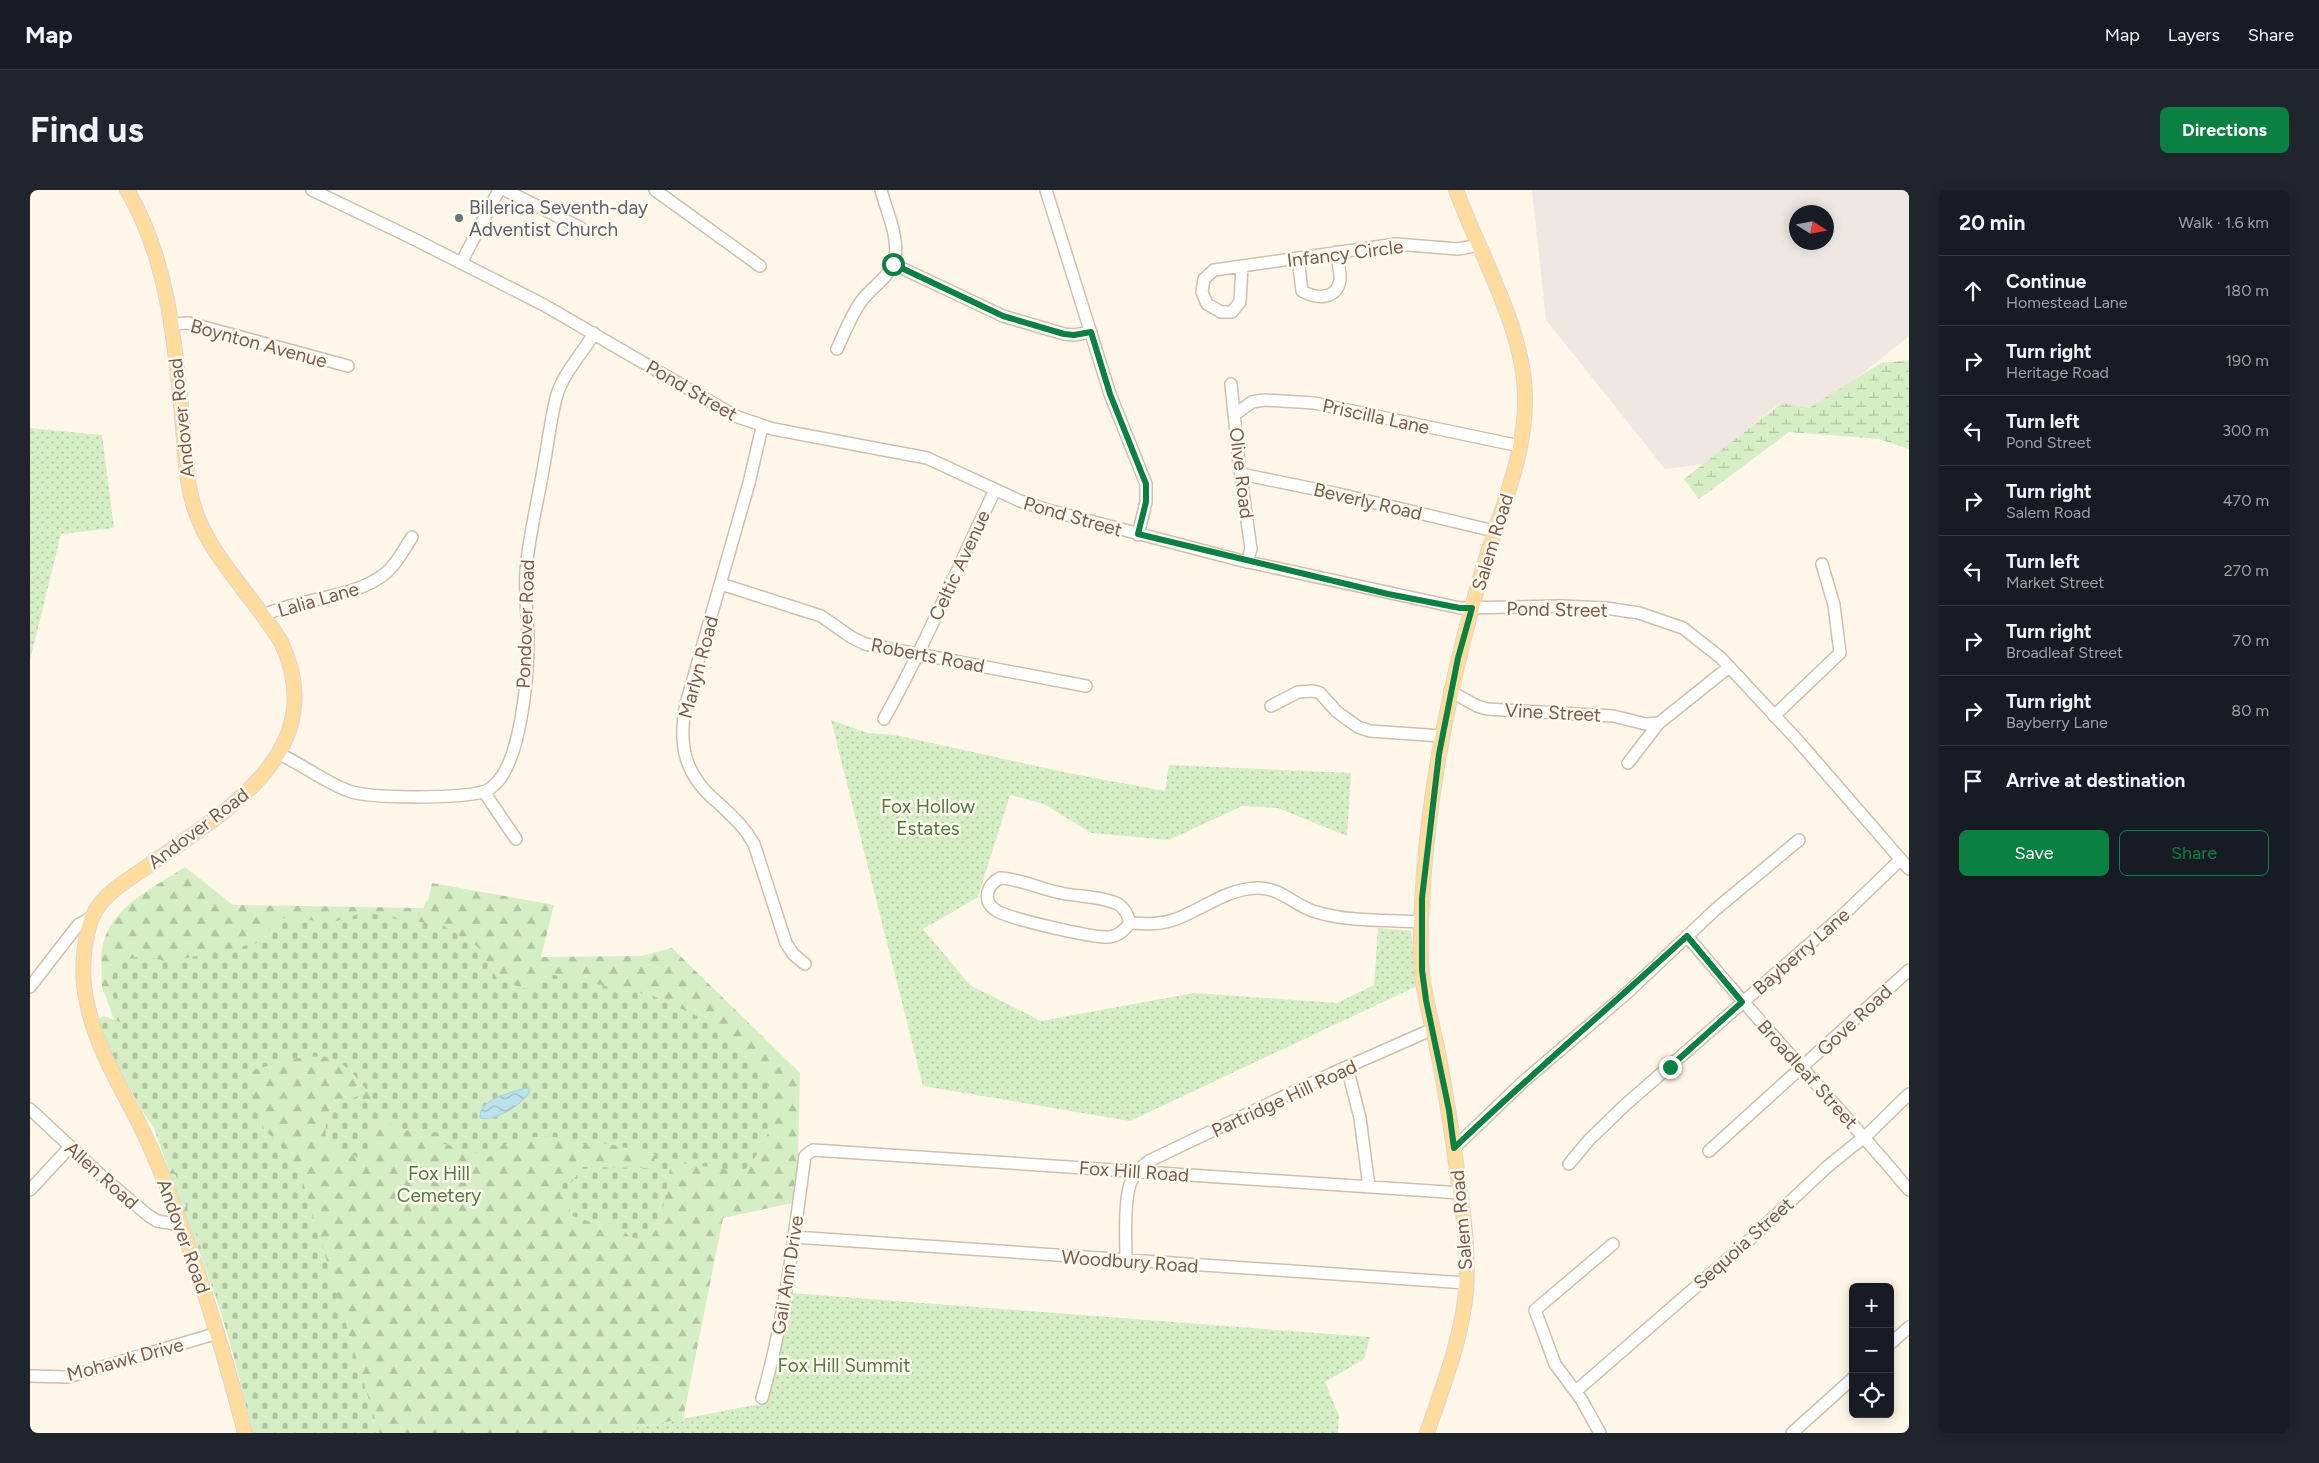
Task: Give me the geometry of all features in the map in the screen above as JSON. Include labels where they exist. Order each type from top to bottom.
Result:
[{"type":"main road","name":"Andover Road","points":[[127,190],[155,249],[170,324],[180,398],[188,482],[194,509],[213,546],[264,615],[288,656],[294,678],[295,699],[292,720],[279,754],[260,780],[242,798],[116,888],[102,901],[92,917],[86,944],[84,972],[86,1003],[90,1017],[104,1053],[161,1171],[218,1333],[245,1433]]},
{"type":"main road","name":"Salem Road","points":[[1427,1433],[1453,1350],[1464,1304],[1467,1267],[1461,1193],[1449,1110],[1426,1000],[1422,970],[1424,867],[1450,691],[1494,531],[1520,446],[1525,412],[1523,369],[1507,315],[1456,190]]},
{"type":"street","name":"Pond Street","points":[[312,190],[461,263],[594,333],[711,403],[762,427],[927,458],[995,490],[1048,510],[1247,562],[1388,594],[1460,608],[1561,606],[1606,608],[1640,613],[1682,628],[1706,644],[1729,667],[1909,869]]},
{"type":"street","points":[[461,263],[500,190]]},
{"type":"street","points":[[505,190],[582,228]]},
{"type":"street","points":[[655,190],[760,266]]},
{"type":"street","points":[[838,349],[852,316],[893,264],[895,256],[893,234],[881,190]]},
{"type":"street","points":[[1046,190],[1110,394],[1146,484],[1146,502],[1138,534]]},
{"type":"street","name":"Infancy Circle","points":[[1242,266],[1240,302],[1232,312],[1221,312],[1207,304],[1202,292],[1204,279],[1214,270],[1336,252],[1396,244],[1458,249],[1478,245]]},
{"type":"street","points":[[1298,258],[1302,291],[1309,295],[1323,297],[1334,292],[1340,281],[1336,252]]},
{"type":"street","points":[[893,264],[1003,316],[1064,334],[1074,335],[1091,332]]},
{"type":"street","name":"Boynton Avenue","points":[[170,324],[189,323],[348,366]]},
{"type":"street","name":"Pondover Road","points":[[484,792],[495,785],[505,773],[516,743],[527,650],[525,600],[527,561],[556,397],[567,371],[594,333]]},
{"type":"street","name":"Olive Road","points":[[1232,384],[1234,415],[1251,549],[1247,562]]},
{"type":"street","name":"Priscilla Lane","points":[[1234,415],[1252,402],[1264,400],[1314,403],[1520,446]]},
{"type":"street","name":"Marlyn Road","points":[[762,427],[721,584],[686,704],[681,733],[683,747],[694,775],[701,786],[749,834],[786,943],[793,954],[805,964]]},
{"type":"street","name":"Beverly Road","points":[[1241,474],[1339,494],[1494,531]]},
{"type":"street","name":"Celtic Avenue","points":[[884,719],[918,654],[995,490]]},
{"type":"street","name":"Lalia Lane","points":[[264,615],[282,607],[370,583],[394,565],[412,537]]},
{"type":"street","points":[[1774,716],[1840,654],[1834,604],[1822,564]]},
{"type":"street","name":"Roberts Road","points":[[721,584],[821,616],[851,637],[865,644],[1086,686]]},
{"type":"street","points":[[1628,763],[1659,723],[1729,667]]},
{"type":"street","points":[[1271,706],[1298,692],[1313,691],[1320,694],[1337,712],[1358,727],[1370,731],[1442,736]]},
{"type":"street","name":"Vine Street","points":[[1450,691],[1477,706],[1487,709],[1613,716],[1646,724],[1659,723]]},
{"type":"street","points":[[279,754],[302,764],[332,784],[355,793],[450,795],[484,792],[516,838]]},
{"type":"street","points":[[1454,1148],[1524,1081],[1627,993],[1716,909],[1799,840]]},
{"type":"street","name":"Bayberry Lane","points":[[1569,1164],[1589,1140],[1624,1106],[1844,914],[1900,860]]},
{"type":"street","points":[[1000,878],[1010,878],[1060,893],[1113,902],[1126,912],[1130,923],[1121,934],[1109,937],[1052,928],[996,911],[989,902],[987,892],[991,883],[1000,878]]},
{"type":"street","points":[[1130,923],[1156,924],[1176,919],[1240,889],[1257,888],[1278,892],[1314,912],[1332,916],[1422,922]]},
{"type":"street","points":[[30,987],[78,925],[92,917]]},
{"type":"street","name":"Broadleaf Street","points":[[1687,936],[1742,1002],[1864,1137],[1909,1190]]},
{"type":"street","name":"Gove Road","points":[[1709,1151],[1909,970]]},
{"type":"street","name":"Partridge Hill Road","points":[[1138,1171],[1149,1161],[1348,1067],[1433,1030]]},
{"type":"street","points":[[1348,1067],[1360,1118],[1369,1188]]},
{"type":"street","name":"Sequoia Street","points":[[1576,1391],[1744,1245],[1827,1167],[1864,1137],[1909,1094]]},
{"type":"street","name":"Allen Road","points":[[30,1109],[70,1147],[149,1216],[157,1221],[181,1225]]},
{"type":"street","points":[[30,1190],[70,1147]]},
{"type":"street","name":"Fox Hill Road","points":[[808,1152],[813,1150],[1461,1193]]},
{"type":"street","name":"Gail Ann Drive","points":[[762,1398],[776,1345],[805,1156],[808,1152]]},
{"type":"street","points":[[1126,1260],[1127,1208],[1132,1179],[1138,1171]]},
{"type":"street","name":"Woodbury Road","points":[[794,1237],[1466,1283]]},
{"type":"street","points":[[1600,1433],[1576,1391],[1555,1364],[1534,1310],[1612,1244]]},
{"type":"street","points":[[1894,1340],[1909,1327]]},
{"type":"street","name":"Mohawk Drive","points":[[30,1376],[68,1377],[218,1333]]},
{"type":"street","points":[[1792,1433],[1849,1382]]},
{"type":"shaded area","points":[[1532,190],[1909,190],[1909,336],[1803,422],[1779,404],[1705,464],[1665,469],[1546,320]]},
{"type":"green space","points":[[1909,360],[1909,449],[1879,439],[1789,432],[1699,499],[1684,479],[1782,403],[1809,408],[1881,363]]},
{"type":"green space","points":[[30,428],[102,435],[114,528],[61,534],[30,660]]},
{"type":"green space","name":"Fox Hollow Estates","points":[[831,720],[868,733],[895,735],[1068,773],[1165,791],[1169,765],[1351,773],[1347,836],[1278,808],[1242,806],[1169,840],[1091,833],[1044,804],[1010,795],[978,897],[923,929],[970,985],[1041,1021],[1194,993],[1337,1003],[1374,985],[1378,928],[1411,931],[1417,986],[1130,1121],[923,1086]]},
{"type":"green space","name":"Fox Hill Cemetery","points":[[185,867],[233,905],[424,908],[432,883],[554,905],[541,957],[641,956],[672,948],[800,1073],[797,1202],[723,1218],[683,1419],[609,1433],[258,1433],[220,1309],[102,987],[101,960],[103,944],[115,919],[125,908],[148,890]]},
{"type":"green space","points":[[364,912],[444,926],[478,947],[498,980],[530,990],[545,973],[653,996],[715,1024],[766,1078],[772,1106],[771,1127],[759,1152],[743,1172],[682,1163],[670,1169],[661,1219],[650,1241],[630,1237],[618,1226],[597,1220],[588,1221],[570,1215],[569,1193],[553,1189],[561,1179],[571,1183],[583,1167],[653,1168],[655,1154],[603,1143],[596,1150],[570,1140],[544,1136],[506,1144],[493,1150],[490,1157],[438,1142],[440,1132],[414,1133],[384,1121],[371,1133],[371,1145],[377,1151],[361,1160],[349,1152],[330,1148],[326,1137],[328,1118],[339,1104],[358,1096],[370,1106],[375,1101],[355,1076],[343,1065],[330,1058],[310,1057],[299,1058],[246,1072],[264,1129],[299,1169],[379,1433],[253,1433],[231,1346],[207,1265],[175,1173],[161,1140],[140,1107],[109,1049],[98,1019],[104,1016],[120,1022],[110,984],[117,963],[143,955],[168,962],[257,943],[281,918],[334,922]]},
{"type":"green space","name":"Fox Hill Summit","points":[[791,1293],[1370,1337],[1364,1359],[1325,1382],[1339,1416],[1338,1433],[609,1433],[765,1403]]},
{"type":"water","points":[[529,1088],[529,1093],[520,1103],[507,1112],[486,1119],[480,1118],[481,1111],[490,1101]]},
{"type":"place","name":"Billerica Seventh-day Adventist Church","points":[[459,218]]},
{"type":"route","points":[[893,264],[1003,316],[1064,334],[1074,335],[1091,332],[1110,394],[1146,484],[1148,493],[1138,534],[1239,560],[1388,594],[1460,608],[1472,608],[1447,706],[1429,824],[1422,898],[1422,970],[1426,1000],[1436,1040],[1449,1110],[1454,1148],[1524,1081],[1627,993],[1687,936],[1742,1002],[1712,1027],[1670,1067]]}]
